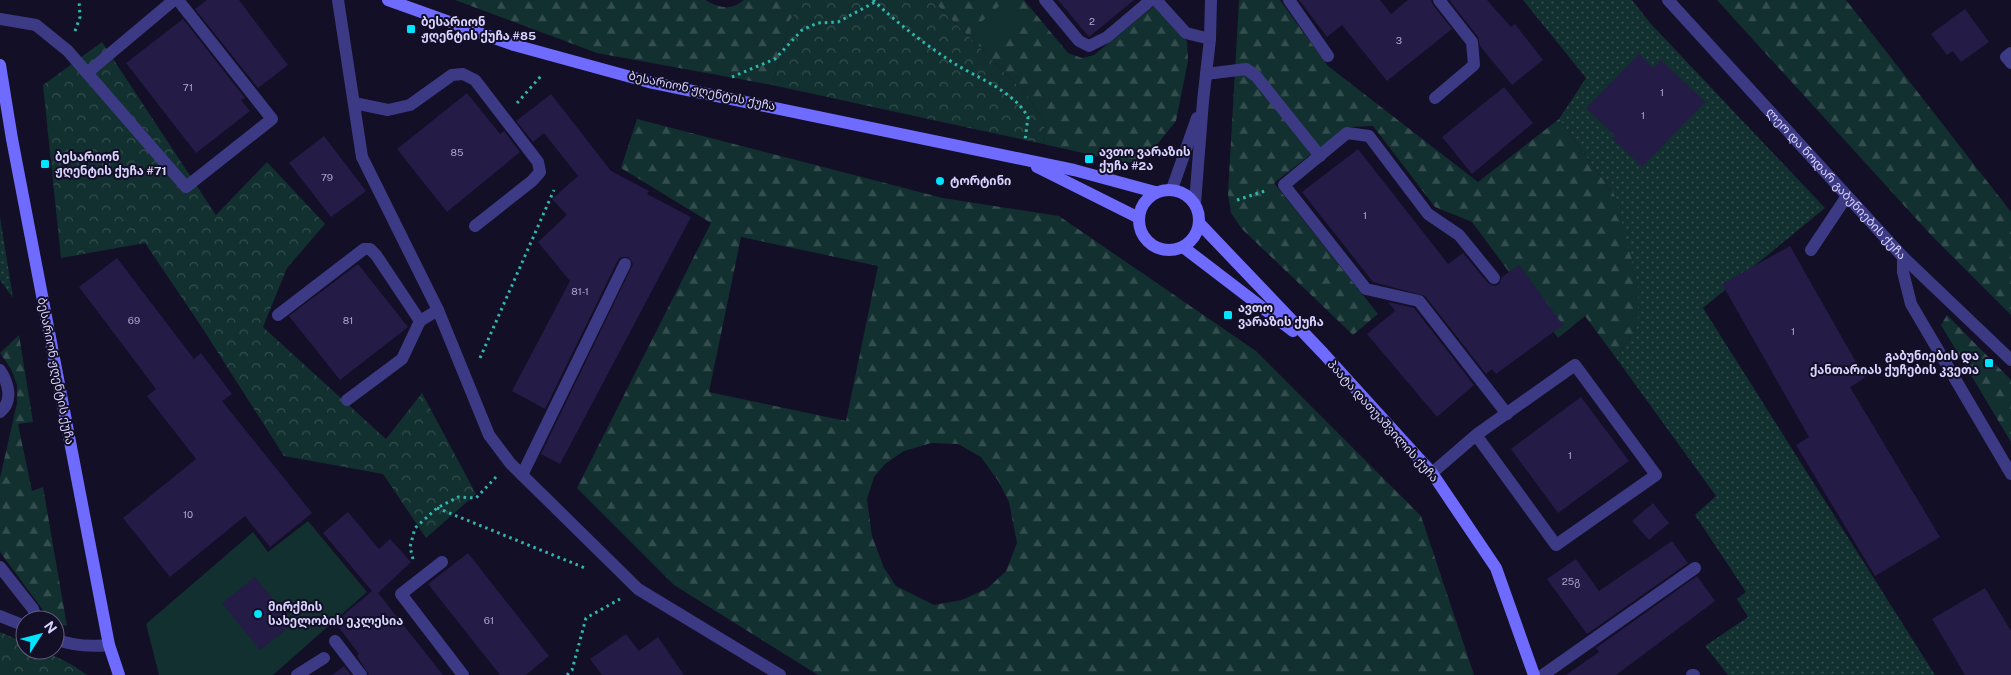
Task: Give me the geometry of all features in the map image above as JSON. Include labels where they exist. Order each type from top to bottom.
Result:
[{"type":"main road","name":"ბესარიონ ჟღენტის ქუჩა","points":[[388,0],[514,45],[649,82],[1074,170],[1155,192]]},
{"type":"main road","name":"ბესარიონ ჟღენტის ქუჩა","points":[[0,65],[12,139],[109,645],[119,675]]},
{"type":"main road","name":"ბესარიონ ჟღენტის ქუჩა","points":[[1022,160],[1138,218]]},
{"type":"main road","points":[[1172,189],[1185,194],[1195,203],[1200,223],[1194,237],[1183,247],[1167,250],[1152,245],[1142,234],[1138,218],[1144,203],[1155,192],[1172,189]]},
{"type":"main road","name":"პაატა დათუაშვილის ქუჩა","points":[[1200,223],[1323,353],[1432,474],[1496,568],[1534,675]]},
{"type":"main road","name":"პაატა დათუაშვილის ქუჩა","points":[[1183,247],[1323,353]]},
{"type":"street","points":[[0,19],[36,25],[68,50],[87,73],[186,187],[272,119],[176,0],[87,73]]},
{"type":"street","points":[[338,0],[362,157],[438,310],[489,435],[510,463],[638,589],[780,675]]},
{"type":"street","points":[[1045,0],[1079,41],[1089,46],[1107,37],[1151,0]]},
{"type":"street","points":[[1156,0],[1186,33],[1210,39]]},
{"type":"street","points":[[1195,203],[1212,0]]},
{"type":"street","points":[[1289,0],[1328,56]]},
{"type":"street","points":[[1435,98],[1474,65],[1472,42],[1439,0]]},
{"type":"street","name":"ლეო და ნოდარ გაბუნიების ქუჩა","points":[[1668,0],[1903,257],[2011,360]]},
{"type":"street","points":[[2011,53],[2006,57],[2011,63]]},
{"type":"street","points":[[1206,74],[1246,68],[1256,76],[1320,156]]},
{"type":"street","points":[[354,103],[388,110],[410,105],[452,75],[463,74],[474,80],[538,162],[540,172],[532,181],[475,226]]},
{"type":"street","points":[[1172,189],[1203,102]]},
{"type":"street","points":[[1494,278],[1459,235],[1428,214],[1369,136],[1347,134],[1284,185],[1366,289],[1419,300],[1507,414]]},
{"type":"street","points":[[1811,250],[1847,196]]},
{"type":"street","points":[[278,315],[364,249],[370,249],[376,255],[420,321]]},
{"type":"street","points":[[1903,257],[1903,272],[1912,304],[2011,474]]},
{"type":"street","points":[[522,475],[625,264]]},
{"type":"street","points":[[347,400],[402,359],[420,321],[438,310]]},
{"type":"street","points":[[1432,474],[1476,435],[1575,366],[1656,475],[1556,546],[1476,435]]},
{"type":"street","points":[[0,370],[8,382],[8,395],[2,410],[0,423]]},
{"type":"street","points":[[442,562],[401,594],[463,675]]},
{"type":"street","points":[[0,567],[33,610]]},
{"type":"street","points":[[1543,675],[1694,568]]},
{"type":"street","points":[[0,616],[15,622]]},
{"type":"street","points":[[335,641],[361,675]]},
{"type":"street","points":[[65,643],[90,647],[109,645]]},
{"type":"street","points":[[297,675],[324,658]]},
{"type":"path","points":[[68,50],[80,17],[79,0]]},
{"type":"path","points":[[732,77],[775,59],[802,30],[818,23],[838,22],[874,1],[899,24],[954,63],[1019,103],[1028,117],[1025,140]]},
{"type":"path","points":[[515,104],[541,76]]},
{"type":"path","points":[[468,386],[558,181]]},
{"type":"path","points":[[1236,200],[1284,185]]},
{"type":"path","points":[[414,584],[416,570],[410,547],[415,528],[437,508],[458,497],[476,498],[510,463]]},
{"type":"path","points":[[437,508],[593,571]]},
{"type":"path","points":[[567,675],[572,670],[586,618],[638,589]]},
{"type":"green space","points":[[455,0],[705,0],[715,5],[729,7],[744,0],[805,0],[790,20],[772,85],[597,53]]},
{"type":"green space","points":[[805,0],[932,0],[1026,94],[1045,123],[1043,144],[772,85],[790,20]]},
{"type":"green space","points":[[932,0],[1024,0],[1068,53],[1082,58],[1094,55],[1154,6],[1187,41],[1188,61],[1176,121],[1151,152],[1140,160],[1128,163],[1043,144],[1045,123],[1026,94]]},
{"type":"green space","points":[[1239,0],[1280,0],[1328,66],[1478,182],[1559,119],[1615,196],[1638,283],[1638,325],[1616,358],[1585,316],[1558,338],[1472,222],[1435,207],[1373,126],[1346,127],[1274,183],[1378,314],[1353,335],[1242,229],[1231,213],[1228,194]]},
{"type":"green space","points":[[1523,0],[1632,0],[1651,24],[1825,208],[1703,308],[1935,675],[1728,675],[1705,646],[1748,617],[1737,599],[1746,592],[1695,515],[1716,496],[1616,358],[1638,325],[1615,196],[1559,119],[1586,78]]},
{"type":"green space","points":[[1717,0],[1846,0],[2011,212],[2011,315],[1931,235]]},
{"type":"green space","points":[[1004,2],[1020,21],[985,50],[970,32]]},
{"type":"green space","points":[[102,42],[216,215],[267,162],[325,224],[287,268],[263,327],[386,439],[422,393],[476,494],[426,538],[383,474],[284,456],[201,326],[145,243],[61,258],[43,85]]},
{"type":"green space","points":[[637,119],[943,198],[1059,216],[1256,351],[1421,516],[1474,675],[818,675],[674,585],[577,488],[711,223],[621,168]],"holes":[[[741,237],[878,266],[846,421],[709,392]],[[931,443],[958,444],[981,457],[999,482],[1009,502],[1017,543],[1006,571],[988,588],[962,600],[934,605],[896,586],[884,568],[872,536],[867,499],[874,477],[885,464],[904,451]]]},
{"type":"green space","points":[[0,217],[13,298],[0,280]]},
{"type":"green space","points":[[1947,315],[2011,380],[2011,442],[1941,325]]},
{"type":"green space","points":[[19,335],[33,422],[18,424],[32,491],[43,487],[64,610],[42,609],[0,552],[0,478],[17,403],[17,385],[11,369],[0,353]]},
{"type":"green space","points":[[308,521],[367,592],[273,675],[159,675],[146,624],[253,532],[268,552]]},
{"type":"green space","points":[[0,632],[15,639],[15,660],[62,660],[87,675],[0,675]]},
{"type":"building","points":[[207,0],[239,0],[288,65],[258,88],[195,9]]},
{"type":"building","points":[[1058,0],[1134,0],[1089,37]]},
{"type":"building","points":[[1299,0],[1380,0],[1391,14],[1408,0],[1431,0],[1452,29],[1387,81],[1342,25],[1327,37]]},
{"type":"building","points":[[1449,0],[1487,0],[1511,27],[1515,24],[1543,60],[1512,85],[1480,46],[1478,37]]},
{"type":"building","points":[[1965,9],[1989,42],[1961,62],[1953,51],[1947,55],[1931,34]]},
{"type":"building","points":[[183,19],[245,98],[241,100],[250,111],[196,153],[126,63]]},
{"type":"building","points":[[1639,54],[1653,68],[1661,60],[1705,102],[1642,167],[1612,138],[1615,136],[1586,108]]},
{"type":"building","points":[[1504,87],[1533,123],[1472,174],[1442,137]]},
{"type":"building","points":[[467,93],[500,134],[504,131],[520,152],[447,212],[397,149]]},
{"type":"building","points":[[551,94],[611,171],[649,191],[647,194],[691,217],[560,464],[541,454],[633,264],[628,257],[621,257],[618,260],[545,409],[512,391],[570,281],[538,242],[567,215],[552,199],[578,176],[544,133],[533,142],[516,121]]},
{"type":"building","points":[[324,136],[366,191],[331,217],[289,163]]},
{"type":"building","points":[[1358,149],[1448,264],[1463,253],[1488,283],[1495,286],[1499,284],[1502,277],[1519,265],[1563,325],[1496,374],[1492,369],[1486,374],[1425,296],[1373,282],[1302,192]]},
{"type":"building","points":[[1790,246],[1865,378],[1850,387],[1940,537],[1875,576],[1796,445],[1809,437],[1722,284]]},
{"type":"building","points":[[117,258],[194,359],[201,353],[232,394],[222,401],[312,513],[270,547],[245,516],[170,577],[123,518],[196,459],[147,396],[156,389],[79,287]]},
{"type":"building","points":[[358,264],[408,327],[340,380],[289,316]]},
{"type":"building","points":[[1388,302],[1414,308],[1474,385],[1437,417],[1367,334],[1395,311]]},
{"type":"building","points":[[1581,397],[1629,461],[1558,513],[1511,449]]},
{"type":"building","points":[[1653,503],[1669,523],[1649,540],[1632,521]]},
{"type":"building","points":[[348,512],[379,549],[390,539],[411,562],[378,593],[443,675],[369,675],[357,656],[359,654],[335,622],[372,591],[323,533]]},
{"type":"building","points":[[1672,541],[1688,563],[1587,634],[1547,579],[1576,559],[1599,591]]},
{"type":"building","points":[[468,553],[549,656],[526,675],[500,675],[428,584]]},
{"type":"building","points":[[1697,576],[1715,601],[1616,675],[1566,675],[1599,652],[1596,648]]},
{"type":"building","name":"მირქმის სახელობის ეკლესია","points":[[255,577],[293,624],[260,650],[222,603]]},
{"type":"building","points":[[1985,588],[2011,631],[2011,675],[1965,675],[1932,619]]},
{"type":"building","points":[[626,634],[639,651],[658,637],[684,675],[602,675],[590,659]]},
{"type":"building","points":[[344,666],[351,675],[332,675]]},
{"type":"place","name":"ბესარიონ ჟღენტის ქუჩა #85","points":[[411,29]]},
{"type":"place","name":"ავთო ვარაზის ქუჩა #2ა","points":[[1089,159]]},
{"type":"place","name":"ბესარიონ ჟღენტის ქუჩა #71","points":[[45,164]]},
{"type":"place","name":"ტორტინი","points":[[940,181]]},
{"type":"place","name":"ავთო ვარაზის ქუჩა","points":[[1228,315]]},
{"type":"place","name":"გაბუნიების და ქანთარიას ქუჩების კვეთა","points":[[1989,363]]},
{"type":"place","name":"მირქმის სახელობის ეკლესია","points":[[258,614]]}]
